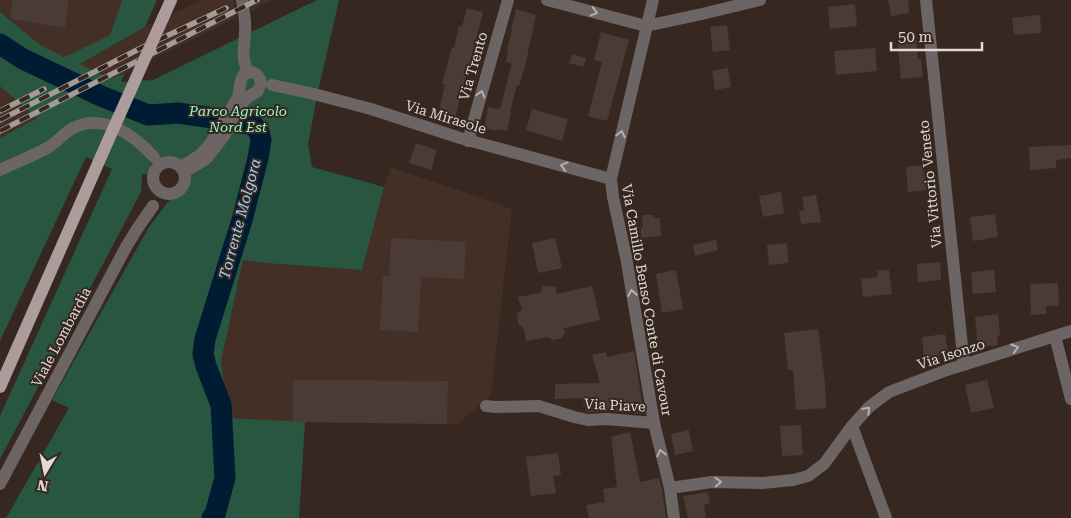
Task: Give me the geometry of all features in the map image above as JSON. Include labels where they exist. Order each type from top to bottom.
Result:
[{"type":"main road","points":[[0,387],[171,0]]},
{"type":"street","points":[[182,169],[206,159],[241,99],[258,91],[260,80],[243,59],[245,19],[242,0]]},
{"type":"street","name":"Via Trento","points":[[468,141],[508,0]]},
{"type":"street","points":[[547,0],[646,26],[760,0]]},
{"type":"street","name":"Via Camillo Benso Conte di Cavour","points":[[653,0],[611,179],[654,423],[670,488],[674,518]]},
{"type":"street","name":"Via Vittorio Veneto","points":[[926,0],[964,364]]},
{"type":"street","points":[[241,99],[241,79],[245,74],[260,80]]},
{"type":"street","name":"Via Mirasole","points":[[260,80],[371,109],[468,141],[611,179]]},
{"type":"street","points":[[0,170],[49,146],[75,127],[88,124],[106,124],[121,130],[140,143],[158,162],[176,164],[182,169],[185,181],[181,189],[167,195],[159,192],[153,184],[152,178],[158,162]]},
{"type":"street","name":"Viale Lombardia","points":[[153,206],[156,188]]},
{"type":"street","name":"Viale Lombardia","points":[[0,484],[138,226],[153,206],[167,195]]},
{"type":"street","name":"Via Isonzo","points":[[670,488],[725,481],[762,483],[793,480],[808,476],[824,464],[852,426],[869,407],[889,392],[964,364],[1071,331]]},
{"type":"street","points":[[1055,336],[1071,399]]},
{"type":"street","name":"Via Piave","points":[[486,406],[495,408],[539,406],[574,418],[654,423]]},
{"type":"street","points":[[852,426],[886,518]]},
{"type":"shaded area","points":[[0,0],[122,0],[111,35],[60,58],[7,28],[0,17]]},
{"type":"shaded area","points":[[202,0],[234,0],[236,18],[106,82],[76,67],[145,27]]},
{"type":"shaded area","points":[[249,0],[273,0],[251,11]]},
{"type":"shaded area","points":[[0,83],[78,97],[0,138]]},
{"type":"shaded area","points":[[391,167],[512,209],[491,395],[458,424],[293,422],[228,418],[221,361],[243,260],[361,270]]},
{"type":"green space","name":"Parco Agricolo Nord Est","points":[[122,0],[157,0],[145,27],[80,64],[113,78],[125,73],[121,81],[123,82],[153,80],[317,0],[339,0],[308,145],[312,167],[384,187],[362,270],[243,260],[221,361],[228,418],[305,422],[299,518],[6,518],[69,408],[52,400],[149,227],[167,203],[186,184],[187,177],[180,162],[169,159],[152,162],[147,174],[142,174],[141,192],[0,459],[0,416],[112,169],[86,157],[0,341],[0,138],[37,118],[0,86],[0,12],[40,45],[64,57],[110,35]]},
{"type":"building","points":[[12,0],[69,0],[65,28],[10,19]]},
{"type":"building","points":[[888,0],[908,0],[909,13],[891,16]]},
{"type":"building","points":[[855,4],[857,26],[830,29],[828,7]]},
{"type":"building","points":[[467,8],[483,12],[454,123],[437,119],[445,84],[442,84],[452,47],[454,48],[459,26],[462,27]]},
{"type":"building","points":[[516,9],[536,15],[525,66],[519,86],[517,85],[510,112],[507,131],[497,129],[496,131],[484,128],[488,107],[500,109],[512,63],[506,62]]},
{"type":"building","points":[[1040,15],[1041,33],[1014,35],[1012,18]]},
{"type":"building","points":[[727,25],[730,50],[713,52],[710,27]]},
{"type":"building","points":[[601,32],[629,40],[607,121],[588,116],[602,62],[594,60]]},
{"type":"building","points":[[916,38],[918,59],[921,59],[923,77],[901,79],[897,40]]},
{"type":"building","points":[[875,48],[877,71],[836,75],[834,51]]},
{"type":"building","points":[[572,54],[586,58],[583,67],[569,63]]},
{"type":"building","points":[[728,68],[731,87],[715,90],[712,71]]},
{"type":"building","points":[[532,109],[568,119],[562,141],[526,130]]},
{"type":"building","points":[[416,143],[437,150],[431,170],[409,163]]},
{"type":"building","points":[[1071,145],[1071,158],[1056,160],[1056,168],[1030,170],[1029,147]]},
{"type":"building","points":[[923,165],[926,190],[908,192],[906,167]]},
{"type":"building","points":[[781,192],[784,213],[763,217],[759,196]]},
{"type":"building","points":[[816,195],[821,222],[801,224],[799,211],[804,210],[802,197]]},
{"type":"building","points":[[995,214],[998,237],[973,241],[970,217]]},
{"type":"building","points":[[642,215],[653,215],[653,218],[660,218],[661,236],[641,238],[641,227],[643,227]]},
{"type":"building","points":[[391,238],[466,242],[464,279],[421,277],[418,332],[380,330],[383,276],[389,276]]},
{"type":"building","points":[[555,238],[562,268],[538,273],[532,243]]},
{"type":"building","points":[[716,240],[718,250],[695,256],[693,245]]},
{"type":"building","points":[[787,243],[788,263],[769,265],[767,245]]},
{"type":"building","points":[[940,262],[941,280],[918,282],[917,264]]},
{"type":"building","points":[[676,270],[683,309],[662,313],[656,274]]},
{"type":"building","points":[[889,270],[892,294],[863,297],[861,279],[878,277],[877,271]]},
{"type":"building","points":[[994,270],[996,292],[973,294],[971,272]]},
{"type":"building","points":[[1058,283],[1059,306],[1046,306],[1046,314],[1031,315],[1030,284]]},
{"type":"building","points":[[543,286],[555,287],[557,294],[592,286],[600,320],[564,328],[565,333],[561,338],[554,340],[548,337],[526,341],[524,329],[518,324],[517,314],[522,310],[518,297],[540,293]]},
{"type":"building","points":[[998,314],[1000,336],[997,336],[998,345],[978,347],[975,317]]},
{"type":"building","points":[[818,329],[825,382],[826,408],[796,410],[793,370],[788,370],[784,333]]},
{"type":"building","points":[[945,334],[948,354],[924,357],[922,337]]},
{"type":"building","points":[[634,351],[644,414],[608,411],[589,412],[586,411],[582,398],[555,399],[555,384],[600,383],[592,355],[606,352],[607,357]]},
{"type":"building","points":[[293,380],[448,381],[447,424],[293,422]]},
{"type":"building","points":[[987,380],[994,408],[971,413],[965,385]]},
{"type":"building","points":[[801,425],[803,455],[782,456],[780,426]]},
{"type":"building","points":[[689,430],[693,451],[675,455],[671,434]]},
{"type":"building","points":[[630,432],[640,482],[659,478],[666,518],[589,518],[586,505],[605,502],[603,489],[617,487],[611,437]]},
{"type":"building","points":[[558,453],[561,475],[553,476],[556,493],[531,496],[526,457]]},
{"type":"building","points":[[708,492],[710,503],[704,505],[706,518],[688,518],[683,496]]},
{"type":"waterway","name":"Torrente Molgora","points":[[0,44],[23,59],[101,96],[148,115],[178,113],[241,122],[254,126],[259,132],[261,140],[258,158],[242,220],[205,339],[203,354],[221,405],[225,478],[215,514],[212,518]]},
{"type":"railway","points":[[0,131],[257,0]]},
{"type":"railway","points":[[0,120],[139,49],[226,8]]},
{"type":"railway","points":[[0,111],[44,89]]}]
